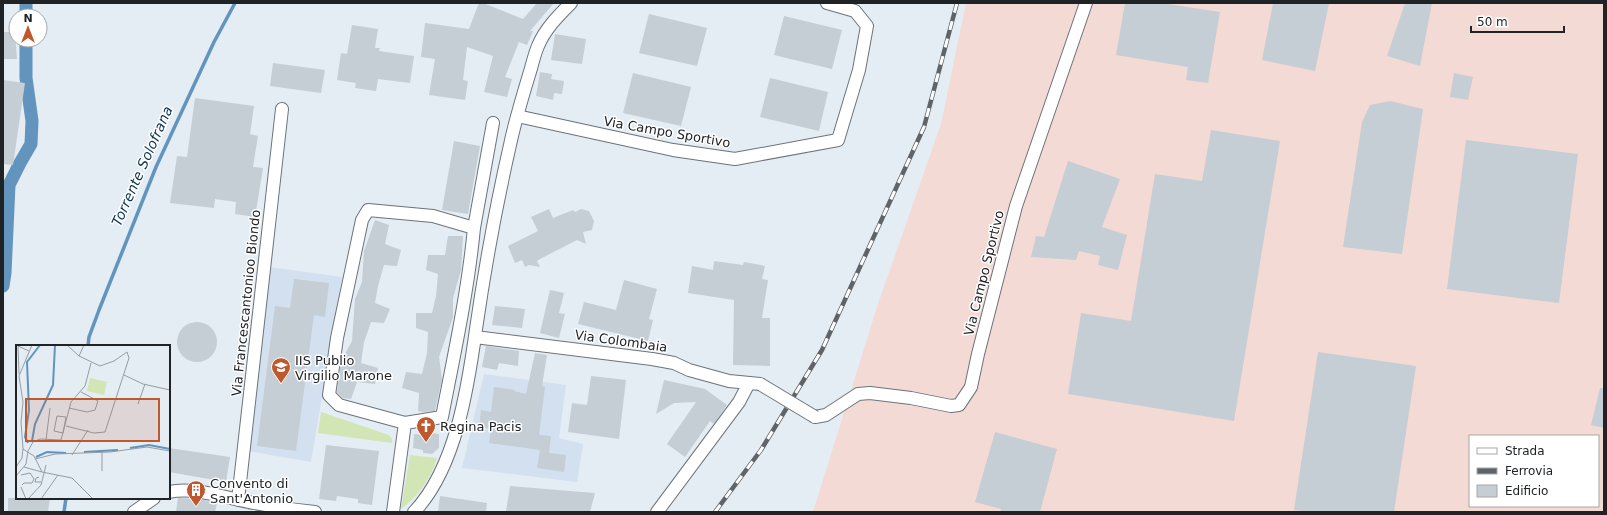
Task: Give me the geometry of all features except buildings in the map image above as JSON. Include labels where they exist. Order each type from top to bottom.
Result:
[{"type":"street","points":[[414,512],[431,490],[444,462],[467,390],[496,203],[517,116],[538,46],[551,24],[571,3]]},
{"type":"street","name":"Via Campo Sportivo","points":[[517,116],[673,150],[735,159],[838,140],[859,70],[867,26],[855,11],[827,3]]},
{"type":"street","name":"Via Campo Sportivo","points":[[755,383],[815,417],[826,415],[858,394],[911,398],[951,406],[959,405],[971,387],[1016,206],[1086,3]]},
{"type":"street","name":"Via Francescantonioo Biondo","points":[[238,500],[282,109]]},
{"type":"street","points":[[474,228],[434,216],[368,210],[362,220],[337,338],[330,395],[339,405],[405,422],[442,417],[493,123]]},
{"type":"street","name":"Via Colombaia","points":[[475,337],[674,362],[688,370],[729,381],[755,383]]},
{"type":"street","points":[[657,512],[739,402],[755,383]]},
{"type":"street","points":[[393,512],[405,422]]},
{"type":"street","points":[[170,492],[177,490],[197,492],[315,512]]},
{"type":"street","points":[[138,510],[153,499]]},
{"type":"shaded area","points":[[966,3],[1604,3],[1604,512],[813,512],[878,304],[941,124]]},
{"type":"shaded area","points":[[269,267],[342,277],[311,462],[249,451]]},
{"type":"shaded area","points":[[484,374],[566,385],[559,438],[583,444],[577,482],[462,468]]},
{"type":"green space","points":[[321,412],[389,435],[392,439],[392,443],[318,433]]},
{"type":"green space","points":[[410,455],[437,458],[431,473],[423,486],[418,493],[401,509]]},
{"type":"waterway","name":"Torrente Solofrana","points":[[26,3],[26,8]]},
{"type":"waterway","name":"Torrente Solofrana","points":[[88,345],[89,337],[99,310],[156,167],[214,42],[235,3]]},
{"type":"waterway","name":"Torrente Solofrana","points":[[3,286],[5,273],[9,185],[31,144],[32,121],[26,78],[26,48]]},
{"type":"waterway","name":"Torrente Solofrana","points":[[64,512],[66,499]]},
{"type":"railway","points":[[715,512],[761,450],[822,350],[924,127],[957,3]]},
{"type":"place","name":"IIS Publio Virgilio Marone","points":[[281,384]]},
{"type":"place","name":"Regina Pacis","points":[[426,443]]},
{"type":"place","name":"Convento di Sant'Antonio","points":[[196,507]]}]
